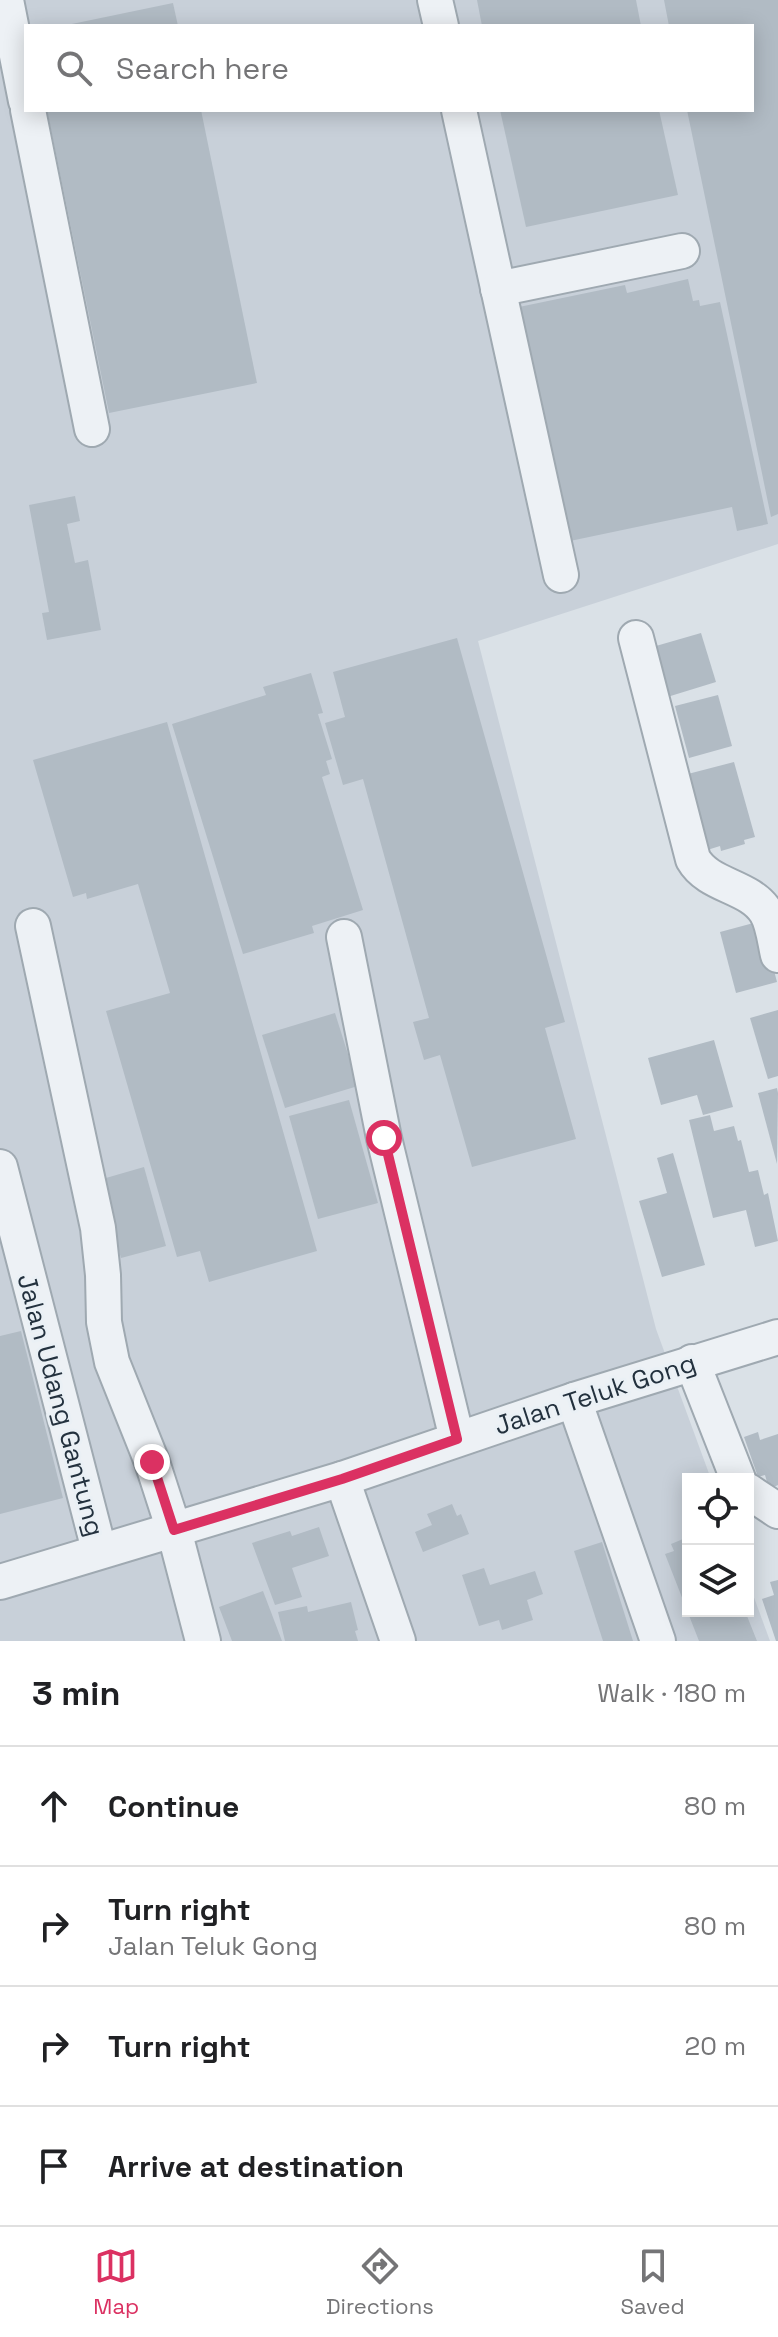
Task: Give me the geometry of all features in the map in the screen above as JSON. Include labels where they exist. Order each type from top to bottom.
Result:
[{"type":"street","points":[[6,0],[24,91]]},
{"type":"street","points":[[435,0],[441,24]]},
{"type":"street","points":[[28,112],[92,429]]},
{"type":"street","points":[[459,112],[561,575]]},
{"type":"street","points":[[498,289],[682,251]]},
{"type":"street","points":[[636,638],[693,859],[708,877],[748,897],[765,910],[778,955]]},
{"type":"street","points":[[33,926],[98,1228],[104,1322],[112,1362],[152,1462],[174,1530],[203,1641]]},
{"type":"street","points":[[344,937],[384,1138],[457,1439]]},
{"type":"street","name":"Jalan Udang Gantung","points":[[0,1167],[99,1550]]},
{"type":"street","name":"Jalan Teluk Gong","points":[[0,1582],[342,1479],[574,1400],[778,1337]]},
{"type":"street","points":[[692,1362],[736,1473]]},
{"type":"street","points":[[574,1400],[658,1641]]},
{"type":"street","points":[[342,1479],[398,1641]]},
{"type":"street","points":[[754,1495],[778,1511]]},
{"type":"shaded area","points":[[0,0],[778,0],[778,544],[478,641],[656,1329],[709,1473],[682,1473],[682,1617],[754,1617],[754,1597],[770,1641],[0,1641]]},
{"type":"building","points":[[477,0],[636,0],[641,24],[482,24]]},
{"type":"building","points":[[664,0],[778,0],[778,514],[771,517],[687,112],[754,112],[754,24],[669,24]]},
{"type":"building","points":[[173,3],[178,24],[72,24]]},
{"type":"building","points":[[47,112],[201,112],[257,383],[109,413]]},
{"type":"building","points":[[500,112],[659,112],[678,195],[526,227]]},
{"type":"building","points":[[688,279],[693,301],[699,300],[700,306],[720,302],[768,524],[737,531],[732,507],[570,541],[519,307],[625,285],[627,293]]},
{"type":"building","points":[[75,496],[80,521],[67,524],[75,563],[88,560],[101,630],[47,640],[42,613],[49,612],[29,505]]},
{"type":"building","points":[[701,633],[716,682],[664,698],[649,648]]},
{"type":"building","points":[[457,638],[565,1022],[545,1028],[576,1139],[472,1167],[440,1055],[424,1060],[413,1022],[429,1018],[363,779],[343,785],[325,723],[345,717],[333,672]]},
{"type":"building","points":[[311,673],[323,713],[318,714],[332,759],[326,761],[330,774],[322,777],[363,910],[312,926],[314,933],[243,954],[172,724],[266,695],[263,687]]},
{"type":"building","points":[[718,695],[732,746],[689,758],[675,706]]},
{"type":"building","points":[[167,722],[317,1251],[209,1282],[200,1251],[177,1257],[106,1011],[170,993],[138,884],[87,899],[86,893],[73,897],[33,760]]},
{"type":"building","points":[[734,762],[755,837],[744,840],[745,844],[721,851],[720,846],[704,851],[684,775]]},
{"type":"building","points":[[761,921],[777,982],[736,993],[720,932]]},
{"type":"building","points":[[778,1010],[778,1076],[768,1079],[750,1018]]},
{"type":"building","points":[[335,1013],[358,1086],[285,1108],[262,1035]]},
{"type":"building","points":[[714,1040],[733,1107],[703,1115],[697,1095],[661,1105],[648,1058]]},
{"type":"building","points":[[777,1088],[778,1093],[777,1164],[758,1093]]},
{"type":"building","points":[[349,1100],[378,1203],[318,1219],[289,1116]]},
{"type":"building","points":[[710,1115],[714,1131],[734,1126],[749,1172],[758,1170],[764,1195],[768,1193],[778,1241],[755,1247],[746,1210],[713,1218],[689,1120]]},
{"type":"building","points":[[673,1153],[705,1265],[662,1277],[639,1201],[667,1193],[657,1158]]},
{"type":"building","points":[[144,1167],[166,1246],[121,1258],[99,1180]]},
{"type":"building","points":[[21,1331],[63,1498],[0,1514],[0,1336]]},
{"type":"building","points":[[758,1432],[760,1440],[778,1434],[778,1485],[769,1489],[765,1475],[758,1477],[744,1437]]},
{"type":"building","points":[[452,1504],[457,1516],[461,1514],[469,1534],[423,1552],[415,1532],[432,1525],[427,1514]]},
{"type":"building","points":[[319,1527],[329,1556],[292,1568],[302,1597],[275,1605],[252,1543],[290,1531],[292,1536]]},
{"type":"building","points":[[682,1539],[682,1598],[665,1554],[674,1551],[671,1544]]},
{"type":"building","points":[[602,1542],[633,1641],[603,1641],[574,1551]]},
{"type":"building","points":[[484,1568],[490,1585],[535,1571],[543,1594],[527,1600],[533,1620],[502,1630],[499,1620],[479,1626],[462,1575]]},
{"type":"building","points":[[778,1580],[776,1641],[762,1599],[774,1595],[770,1582]]},
{"type":"building","points":[[263,1591],[282,1641],[232,1641],[219,1607]]},
{"type":"building","points":[[351,1602],[358,1641],[285,1641],[278,1612],[307,1606],[308,1612]]},
{"type":"building","points":[[690,1617],[747,1617],[757,1641],[699,1641]]},
{"type":"route","points":[[152,1462],[174,1530],[342,1479],[457,1439],[384,1138]]}]
